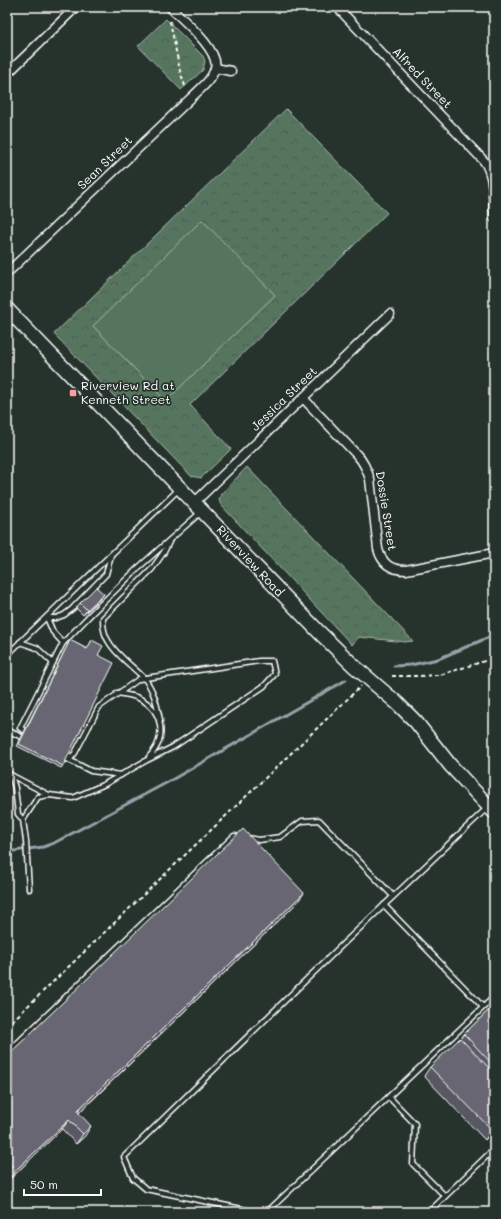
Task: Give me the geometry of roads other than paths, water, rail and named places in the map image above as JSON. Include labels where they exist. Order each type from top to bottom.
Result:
[{"type":"main road","name":"Riverview Road","points":[[7,309],[329,642],[416,722],[450,765],[491,809]]},
{"type":"street","points":[[7,74],[76,7]]},
{"type":"street","points":[[170,7],[211,50],[216,62],[215,68],[231,71]]},
{"type":"street","name":"Alfred Street","points":[[337,7],[478,152],[489,167],[492,182],[494,218]]},
{"type":"street","name":"Sean Street","points":[[7,273],[206,83],[215,68]]},
{"type":"street","name":"Jessica Street","points":[[199,506],[303,398],[390,314]]},
{"type":"street","name":"Dossie Street","points":[[303,398],[357,455],[367,470],[370,479],[378,549],[380,556],[387,566],[399,570],[406,570],[494,553]]},
{"type":"lane","points":[[7,655],[180,488]]},
{"type":"lane","points":[[33,735],[20,728],[63,643],[138,568],[169,541],[199,506]]},
{"type":"lane","points":[[147,760],[155,751],[161,735],[157,704],[151,689],[143,677],[134,670],[111,644],[104,631],[103,618],[152,569],[164,552],[169,541]]},
{"type":"lane","points":[[46,618],[56,618],[64,615],[72,609],[106,574],[112,554]]},
{"type":"lane","points":[[46,618],[53,632],[63,643]]},
{"type":"lane","points":[[20,642],[37,648],[53,663]]},
{"type":"lane","points":[[23,820],[38,797],[49,795],[73,798],[105,784],[173,747],[264,686],[275,674],[272,661],[260,661],[143,677],[98,707],[71,758],[58,752],[91,771],[121,775]]},
{"type":"lane","points":[[117,693],[136,697],[144,702],[151,708],[160,720]]},
{"type":"lane","points":[[7,733],[11,732],[31,742]]},
{"type":"lane","points":[[9,774],[49,795]]},
{"type":"lane","points":[[9,774],[15,788],[18,814],[23,820],[26,840],[29,889]]},
{"type":"lane","points":[[256,1212],[146,1189],[134,1178],[124,1157],[393,896],[491,809]]},
{"type":"lane","points":[[7,1053],[234,836],[259,840],[280,837],[302,821],[319,820],[393,896]]},
{"type":"lane","points":[[384,905],[483,1007]]},
{"type":"lane","points":[[267,1212],[494,997]]},
{"type":"lane","points":[[389,1097],[415,1124],[413,1164],[445,1196]]},
{"type":"lane","points":[[429,1212],[494,1149]]},
{"type":"waterway","points":[[394,666],[411,665],[438,659],[494,635]]},
{"type":"waterway","points":[[7,852],[43,847],[54,843],[168,782],[346,680]]},
{"type":"place","name":"Riverview Rd at Kenneth Street","points":[[73,393]]}]
